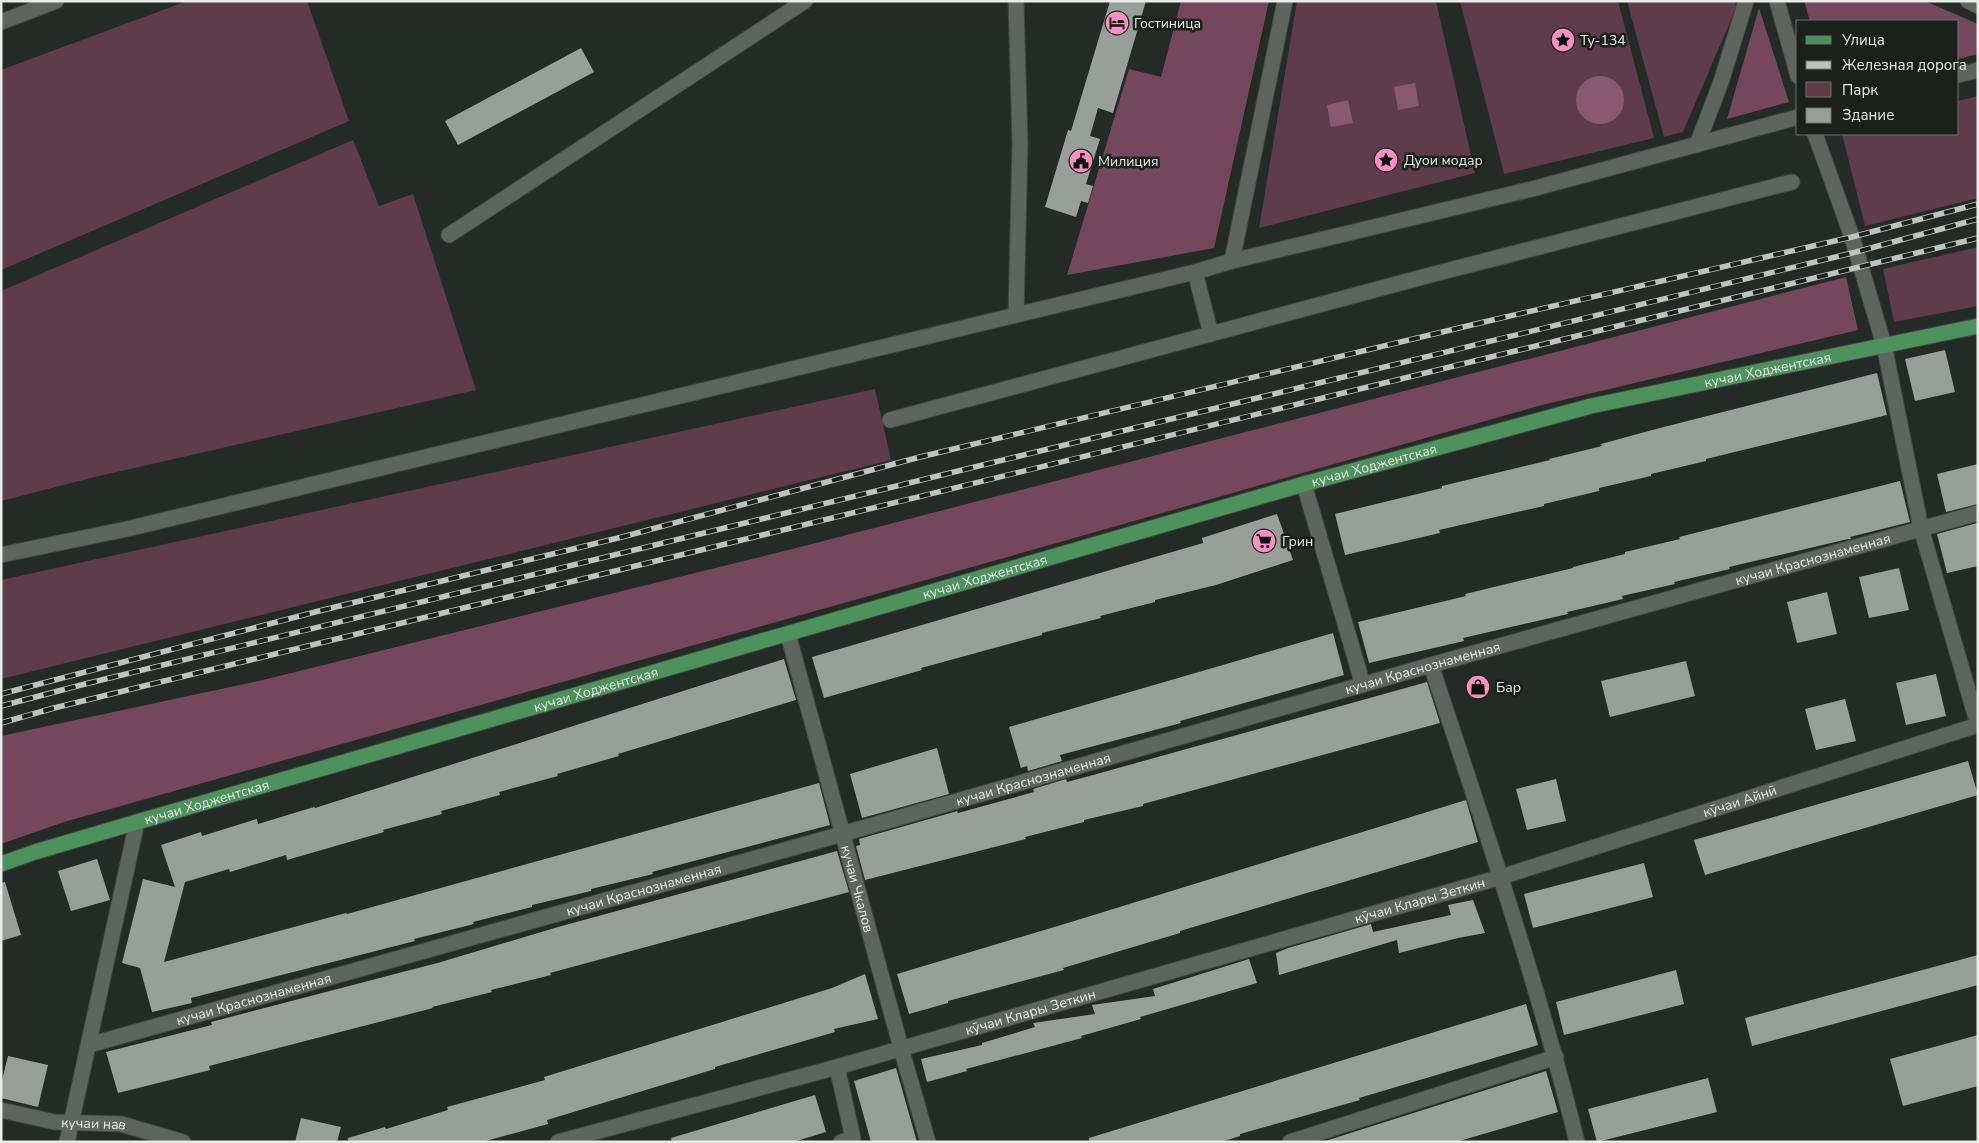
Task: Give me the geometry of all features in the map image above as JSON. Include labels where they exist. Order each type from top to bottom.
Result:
[{"type":"main road","name":"кучаи Ходжентская","points":[[1,864],[35,852],[1304,484],[1591,406],[1978,326]]},
{"type":"street","points":[[1,22],[56,1]]},
{"type":"street","points":[[449,235],[805,1]]},
{"type":"street","points":[[1016,1],[1020,144],[1016,315]]},
{"type":"street","points":[[1232,261],[1286,1]]},
{"type":"street","points":[[1697,145],[1721,82],[1746,1]]},
{"type":"street","points":[[1777,1],[1796,69]]},
{"type":"street","points":[[1968,1],[1978,6]]},
{"type":"street","points":[[1959,75],[1978,70]]},
{"type":"street","points":[[1,555],[136,527],[1195,272],[1232,261],[1536,188],[1796,118]]},
{"type":"street","points":[[1815,135],[1852,237],[1884,345],[1922,528],[1978,725]]},
{"type":"street","points":[[890,420],[1434,274],[1792,182]]},
{"type":"street","points":[[1195,272],[1211,334]]},
{"type":"street","points":[[1304,484],[1363,685]]},
{"type":"street","name":"кучаи Краснознаменная","points":[[89,1045],[842,834],[1431,665],[1978,513]]},
{"type":"street","name":"кучаи Чкалов","points":[[788,634],[928,1142]]},
{"type":"street","points":[[1431,665],[1501,877],[1556,1056],[1577,1142]]},
{"type":"street","name":"кӯчаи Айнӣ","points":[[1501,877],[1978,725]]},
{"type":"street","points":[[67,1142],[138,822]]},
{"type":"street","name":"кӯчаи Клары Зеткин","points":[[558,1142],[837,1066],[1501,877]]},
{"type":"street","points":[[1290,1142],[1556,1056]]},
{"type":"street","points":[[837,1066],[849,1141]]},
{"type":"street","name":"кучаи нав","points":[[1,1110],[55,1122],[121,1124],[184,1142]]},
{"type":"green space","points":[[187,1],[307,1],[349,121],[1,270],[1,70]]},
{"type":"green space","points":[[1297,1],[1436,1],[1475,173],[1259,228]]},
{"type":"green space","points":[[1460,1],[1618,1],[1654,138],[1504,174]]},
{"type":"green space","points":[[1627,1],[1735,1],[1736,8],[1683,132],[1664,137]]},
{"type":"green space","points":[[1978,96],[1978,198],[1865,226],[1842,135],[1959,135],[1959,101]]},
{"type":"green space","points":[[353,140],[379,206],[413,194],[476,390],[95,477],[1,501],[1,291]]},
{"type":"green space","points":[[1978,247],[1978,306],[1894,322],[1883,269]]},
{"type":"green space","points":[[875,389],[891,460],[1,679],[1,580]]},
{"type":"shaded area","points":[[1181,1],[1269,1],[1214,248],[1067,275],[1129,69],[1161,77]]},
{"type":"shaded area","points":[[1804,1],[1925,1],[1978,24],[1978,54],[1959,59],[1959,20],[1810,20]]},
{"type":"shaded area","points":[[1759,8],[1789,102],[1727,119]]},
{"type":"shaded area","points":[[1600,76],[1609,78],[1617,83],[1622,91],[1624,100],[1622,109],[1617,117],[1609,122],[1600,124],[1591,122],[1583,117],[1578,109],[1576,100],[1578,91],[1583,83],[1591,78]]},
{"type":"shaded area","points":[[1415,83],[1419,106],[1398,110],[1394,87]]},
{"type":"shaded area","points":[[1348,100],[1353,123],[1331,127],[1327,105]]},
{"type":"shaded area","points":[[1846,277],[1858,330],[1542,405],[64,822],[1,844],[1,736],[263,680],[808,545]]},
{"type":"building","points":[[1110,1],[1146,1],[1113,113],[1098,108],[1090,136],[1100,139],[1086,184],[1093,186],[1088,203],[1081,201],[1076,217],[1045,207],[1068,130],[1071,131]]},
{"type":"building","points":[[581,48],[594,72],[458,145],[445,121]]},
{"type":"building","points":[[1945,350],[1955,392],[1915,401],[1905,359]]},
{"type":"building","points":[[1877,373],[1887,415],[1706,459],[1706,461],[1651,474],[1651,476],[1599,488],[1599,491],[1544,504],[1544,506],[1439,530],[1440,533],[1345,555],[1335,514],[1550,460],[1656,429]]},
{"type":"building","points":[[1978,464],[1978,504],[1946,512],[1937,474]]},
{"type":"building","points":[[1900,481],[1910,522],[1850,537],[1851,539],[1729,567],[1730,569],[1674,582],[1675,584],[1622,596],[1623,599],[1567,612],[1568,614],[1463,638],[1464,641],[1369,663],[1358,622],[1466,596],[1465,594],[1573,568],[1625,554],[1625,552],[1680,539],[1679,537]]},
{"type":"building","points":[[1277,514],[1293,560],[1216,585],[1155,600],[1155,602],[1100,616],[1101,618],[1042,633],[1042,635],[921,668],[922,670],[824,698],[812,657],[1203,543],[1202,538]]},
{"type":"building","points":[[1977,523],[1978,566],[1947,573],[1937,534]]},
{"type":"building","points":[[1899,568],[1909,610],[1869,618],[1859,577]]},
{"type":"building","points":[[1827,592],[1837,634],[1797,643],[1787,602]]},
{"type":"building","points":[[1333,633],[1344,675],[1180,721],[1181,723],[1060,755],[1062,761],[1028,771],[1027,766],[1021,768],[1009,727]]},
{"type":"building","points":[[784,659],[796,700],[618,754],[619,756],[557,774],[558,776],[499,792],[500,795],[441,811],[442,814],[383,830],[384,832],[287,860],[286,855],[230,872],[229,869],[185,882],[164,962],[347,914],[819,783],[830,825],[652,872],[653,874],[591,889],[591,891],[532,905],[532,907],[473,922],[474,924],[414,939],[415,941],[191,998],[192,1003],[152,1012],[140,968],[122,963],[143,879],[175,887],[161,845],[201,832],[202,836],[257,819],[258,824],[315,808]]},
{"type":"building","points":[[1686,661],[1695,696],[1610,717],[1601,681]]},
{"type":"building","points":[[1936,674],[1946,716],[1906,725],[1896,683]]},
{"type":"building","points":[[1427,682],[1440,723],[1143,804],[1143,806],[1084,820],[1084,822],[1025,837],[1026,839],[865,880],[856,846],[860,845],[859,839],[957,811],[958,813],[1034,792],[1033,789],[1066,779],[1067,782]]},
{"type":"building","points":[[1845,699],[1856,741],[1816,750],[1805,709]]},
{"type":"building","points":[[937,748],[949,794],[862,818],[850,774]]},
{"type":"building","points":[[1968,761],[1978,795],[1705,875],[1694,840]]},
{"type":"building","points":[[1556,779],[1566,821],[1527,830],[1516,789]]},
{"type":"building","points":[[1466,800],[1478,842],[1180,931],[1180,933],[1063,968],[1064,970],[948,1001],[948,1003],[909,1014],[897,974]]},
{"type":"building","points":[[837,851],[849,892],[550,973],[551,975],[491,990],[492,992],[209,1066],[210,1070],[118,1093],[106,1052],[212,1025],[211,1022],[441,962],[558,927]]},
{"type":"building","points":[[97,859],[110,900],[71,911],[58,871]]},
{"type":"building","points":[[1644,863],[1653,897],[1533,928],[1524,894]]},
{"type":"building","points":[[5,882],[21,935],[1,941],[1,883]]},
{"type":"building","points":[[1473,900],[1485,933],[1399,953],[1397,940],[1279,975],[1276,953],[1288,948],[1371,924],[1373,932],[1451,915],[1448,905]]},
{"type":"building","points":[[1978,955],[1978,985],[1752,1046],[1745,1018]]},
{"type":"building","points":[[1249,959],[1257,983],[1140,1017],[1141,1019],[1081,1036],[1082,1038],[966,1069],[967,1071],[927,1082],[921,1059],[982,1045],[982,1043],[1035,1027],[1033,1023],[1095,1014],[1092,1005],[1155,996],[1153,989]]},
{"type":"building","points":[[1676,970],[1684,1004],[1564,1035],[1556,1002]]},
{"type":"building","points":[[865,974],[878,1019],[834,1029],[835,1032],[715,1067],[715,1069],[547,1120],[548,1124],[482,1142],[348,1142],[348,1138],[385,1127],[386,1129],[448,1110],[447,1107],[545,1080],[544,1077],[832,988]]},
{"type":"building","points":[[1526,1004],[1538,1045],[1359,1098],[1360,1100],[1240,1134],[1240,1136],[1221,1142],[1089,1142],[1089,1138]]},
{"type":"building","points":[[1978,1035],[1978,1086],[1903,1106],[1890,1059]]},
{"type":"building","points":[[8,1056],[48,1065],[38,1107],[1,1098],[1,1084]]},
{"type":"building","points":[[896,1068],[917,1142],[871,1142],[854,1081]]},
{"type":"building","points":[[1546,1071],[1558,1112],[1456,1142],[1322,1142]]},
{"type":"building","points":[[1708,1078],[1717,1112],[1597,1142],[1588,1109]]},
{"type":"building","points":[[815,1095],[826,1132],[793,1142],[672,1142],[671,1138]]},
{"type":"building","points":[[301,1118],[341,1127],[337,1142],[295,1142]]},
{"type":"railway","points":[[1,694],[319,611],[622,537],[920,457],[1484,322],[1852,237],[1978,204]]},
{"type":"railway","points":[[1,706],[1856,252],[1978,219]]},
{"type":"railway","points":[[1,723],[54,708],[1978,238]]},
{"type":"place","name":"Гостиница","points":[[1117,23]]},
{"type":"place","name":"Ту-134","points":[[1563,40]]},
{"type":"place","name":"Дуои модар","points":[[1386,160]]},
{"type":"place","name":"Милиция","points":[[1081,161]]},
{"type":"place","name":"Грин","points":[[1264,541]]},
{"type":"place","name":"Бар","points":[[1478,687]]}]
